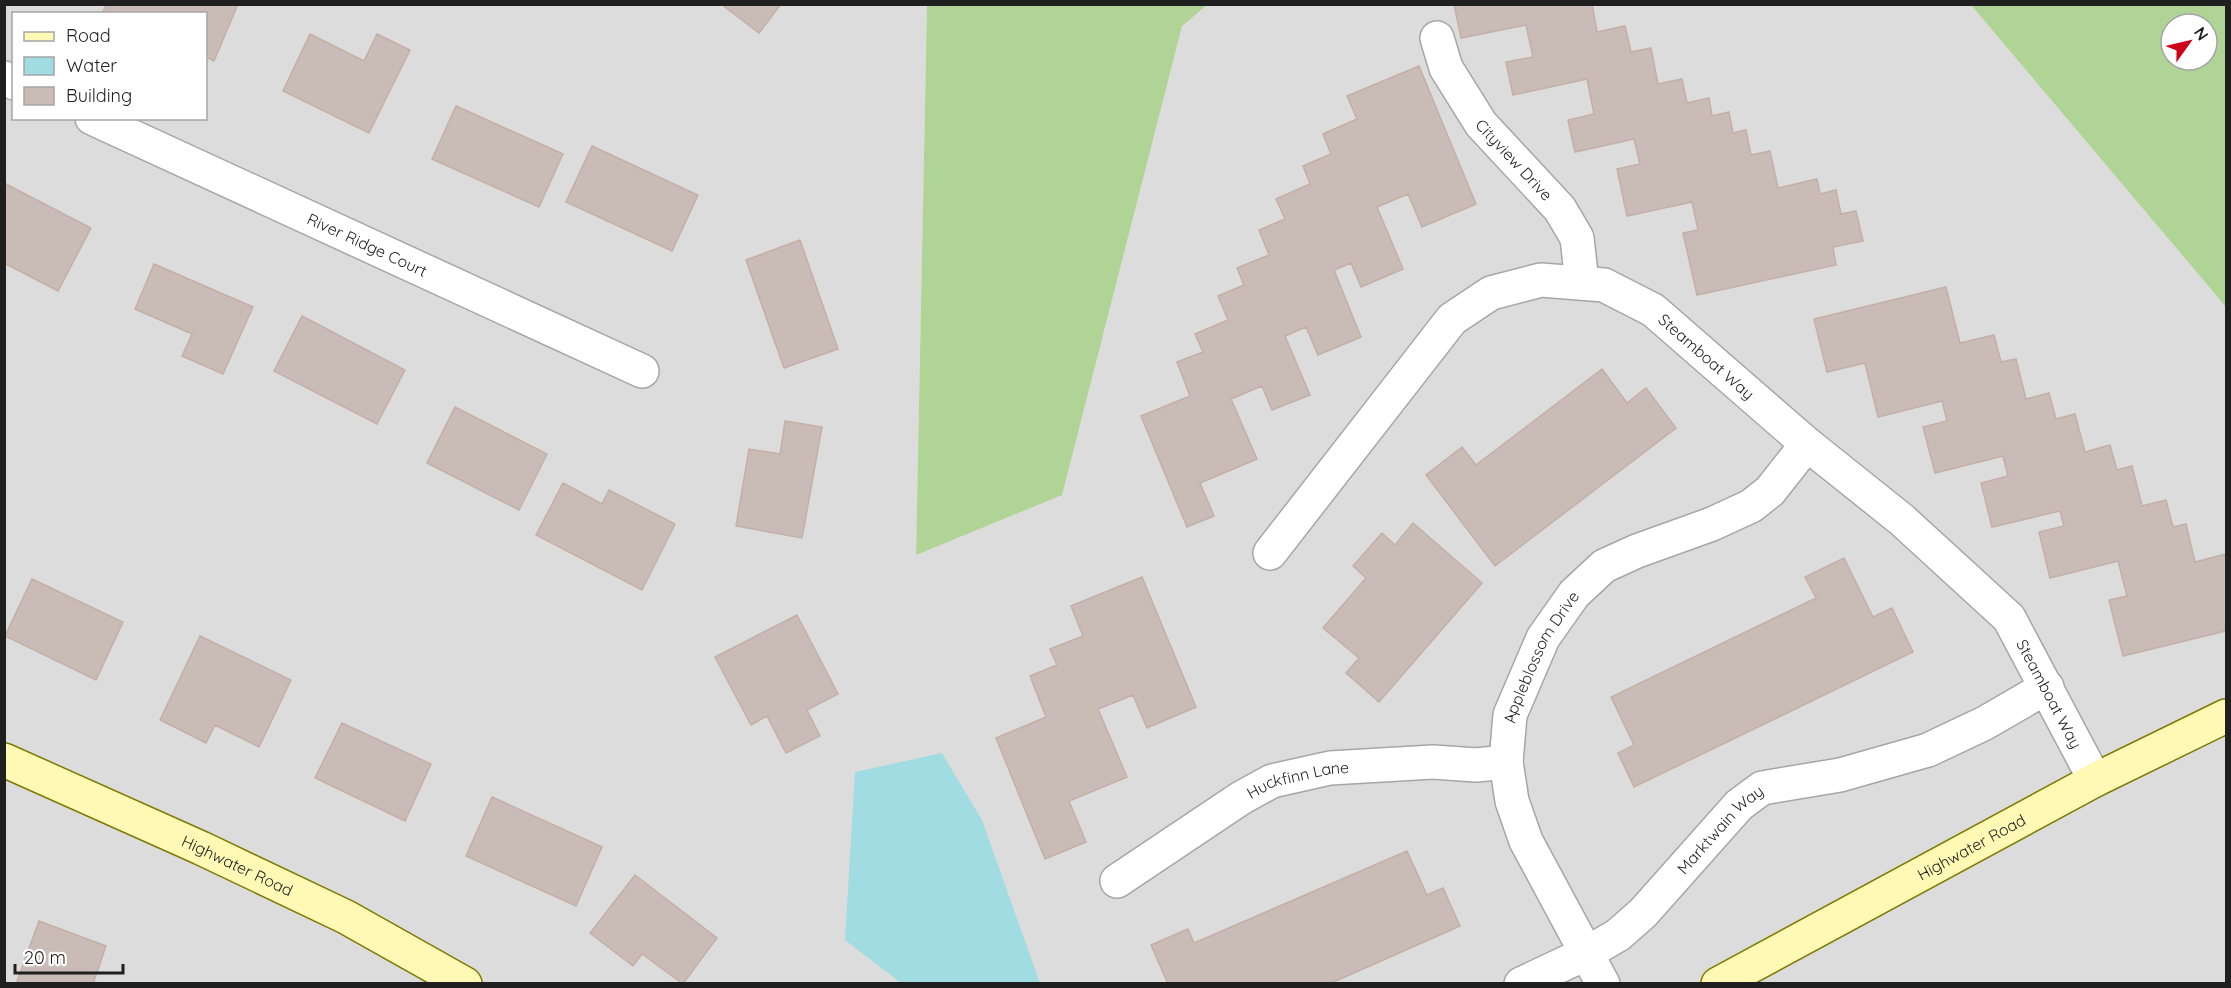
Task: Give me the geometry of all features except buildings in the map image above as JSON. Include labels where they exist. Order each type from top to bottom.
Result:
[{"type":"street","name":"Cityview Drive","points":[[1437,38],[1446,68],[1481,124],[1560,209],[1577,238],[1582,283]]},
{"type":"street","name":"River Ridge Court","points":[[96,120],[642,371]]},
{"type":"street","name":"Steamboat Way","points":[[1269,553],[1452,319],[1491,293],[1541,280],[1604,285],[1653,310],[1807,444],[1902,520],[2009,618],[2095,780]]},
{"type":"street","name":"Appleblossom Drive","points":[[1603,984],[1526,841],[1512,801],[1506,762],[1510,715],[1543,638],[1574,594],[1604,567],[1637,550],[1712,525],[1751,506],[1770,490],[1807,444]]},
{"type":"street","name":"Marktwain Way","points":[[1521,984],[1587,953],[1618,935],[1643,913],[1739,805],[1762,788],[1840,775],[1928,750],[1985,723],[2046,687]]},
{"type":"street","name":"Highwater Road","points":[[1718,984],[2095,780],[2226,717]]},
{"type":"street","name":"Highwater Road","points":[[4,760],[201,848],[346,917],[465,984]]},
{"type":"street","name":"Huckfinn Lane","points":[[1117,881],[1241,798],[1272,781],[1330,768],[1433,762],[1476,765],[1506,762]]},
{"type":"shaded area","points":[[5,5],[927,5],[916,554],[1182,25],[1207,5],[1971,5],[2226,307],[2226,983],[5,984]]},
{"type":"green space","points":[[927,5],[1207,5],[1182,26],[1062,495],[916,555]]},
{"type":"green space","points":[[1971,5],[2226,5],[2226,307]]},
{"type":"water","points":[[942,753],[982,820],[1040,983],[901,983],[845,940],[855,772]]}]
